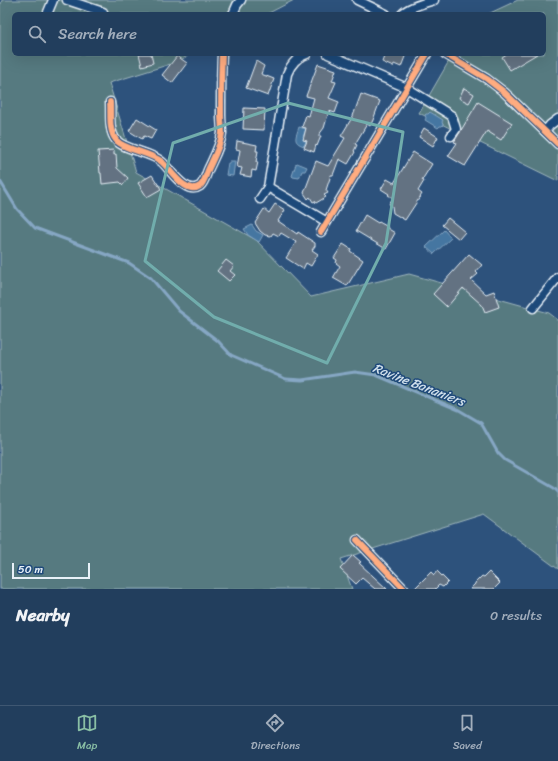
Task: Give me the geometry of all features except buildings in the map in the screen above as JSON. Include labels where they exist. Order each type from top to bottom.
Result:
[{"type":"street","points":[[48,12],[53,0]]},
{"type":"street","points":[[68,0],[103,12]]},
{"type":"street","points":[[234,12],[241,0]]},
{"type":"street","points":[[358,0],[382,12]]},
{"type":"street","points":[[403,12],[434,0]]},
{"type":"street","points":[[110,102],[111,128],[113,136],[117,141],[124,146],[162,161],[184,186],[192,189],[198,187],[202,184],[222,134],[222,56]]},
{"type":"street","points":[[260,199],[268,187],[286,74],[295,61],[302,56]]},
{"type":"street","points":[[333,56],[407,88],[452,116],[456,130],[451,136]]},
{"type":"street","points":[[321,232],[426,56]]},
{"type":"street","points":[[448,56],[487,79],[504,92],[558,144]]},
{"type":"street","points":[[545,131],[558,119]]},
{"type":"street","points":[[268,187],[327,222]]},
{"type":"street","points":[[533,308],[558,277]]},
{"type":"street","points":[[356,540],[404,589]]},
{"type":"highlighted area","points":[[288,103],[403,132],[386,243],[327,363],[214,317],[145,261],[173,143]]},
{"type":"green space","points":[[2,0],[294,0],[271,12],[12,12],[12,56],[188,56],[177,62],[109,83],[136,172],[256,240],[311,297],[409,274],[549,313],[558,320],[558,569],[484,514],[341,559],[352,589],[0,589]]},
{"type":"green space","points":[[518,0],[558,0],[558,181],[419,113],[452,56],[546,56],[546,12],[492,12]]},
{"type":"water","points":[[430,112],[443,120],[442,126],[438,128],[425,120],[425,115]]},
{"type":"water","points":[[299,127],[306,129],[303,137],[307,139],[304,146],[296,141]]},
{"type":"water","points":[[230,161],[235,161],[233,176],[226,175],[228,163],[230,163]]},
{"type":"water","points":[[297,163],[307,167],[305,171],[302,171],[299,178],[292,176]]},
{"type":"water","points":[[252,225],[256,231],[263,235],[259,242],[248,235],[244,229]]},
{"type":"water","points":[[444,230],[451,238],[434,254],[426,247]]},
{"type":"waterway","name":"Ravine Bananiers","points":[[0,181],[17,209],[35,228],[129,263],[151,278],[179,311],[218,341],[231,355],[286,379],[302,380],[355,372],[376,375],[459,410],[481,423],[498,453],[505,460],[554,488],[558,492]]},
{"type":"cycle path","points":[[110,102],[110,122],[113,136],[116,140],[125,146],[162,162],[179,181],[189,188],[200,186],[205,179],[222,133],[222,56]]},
{"type":"cycle path","points":[[321,232],[426,56]]},
{"type":"cycle path","points":[[448,56],[487,79],[504,92],[558,144]]},
{"type":"cycle path","points":[[357,540],[404,589]]}]
